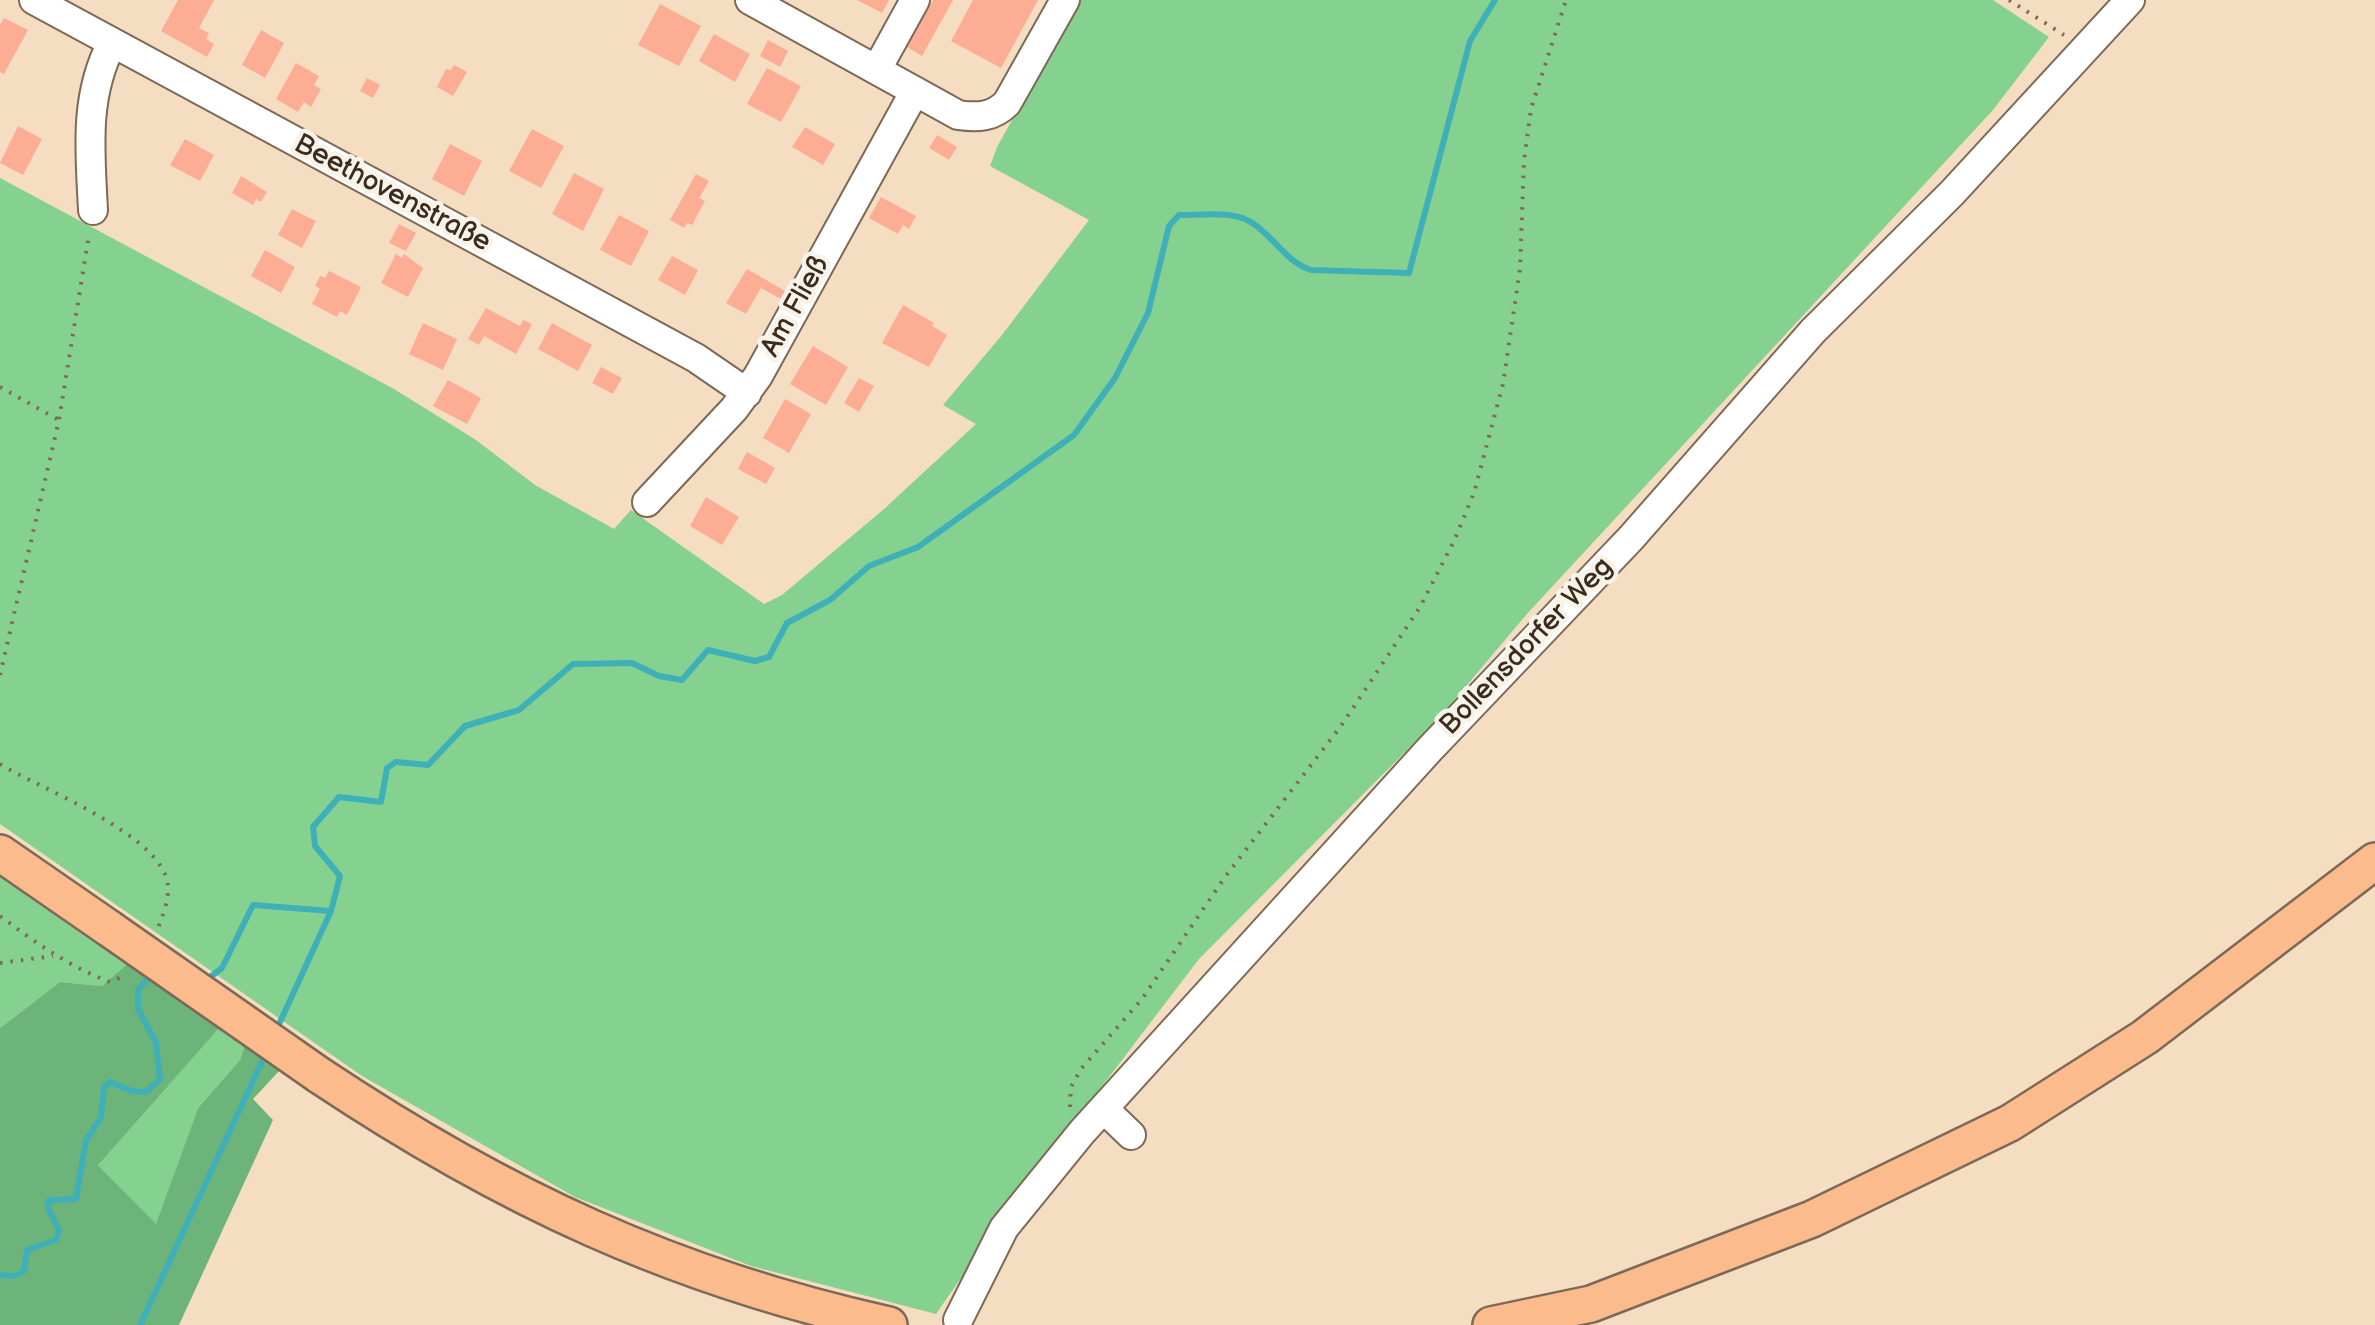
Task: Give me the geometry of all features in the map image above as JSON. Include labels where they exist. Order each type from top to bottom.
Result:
[{"type":"main road","points":[[0,853],[318,1075],[396,1127],[490,1181],[623,1243],[706,1275],[813,1308],[888,1325]]},
{"type":"main road","points":[[1491,1325],[1591,1304],[1794,1226],[2010,1123],[2145,1037],[2375,861]]},
{"type":"street","name":"Beethovenstraße","points":[[34,0],[696,358],[746,393]]},
{"type":"street","points":[[750,0],[958,115],[988,116],[1007,102],[1065,0]]},
{"type":"street","points":[[877,68],[915,0]]},
{"type":"street","name":"Bollensdorfer Weg","points":[[958,1320],[1004,1228],[1104,1109],[1429,750],[1631,538],[1813,331],[1952,193],[2130,0]]},
{"type":"street","points":[[93,210],[89,129],[92,99],[112,42]]},
{"type":"street","name":"Am Fließ","points":[[646,502],[746,393],[915,91]]},
{"type":"street","points":[[1104,1109],[1131,1135]]},
{"type":"path","points":[[1076,1076],[1142,998],[1225,876],[1350,713],[1420,606],[1454,542],[1474,493],[1503,384],[1520,268],[1524,160],[1531,109],[1566,0]]},
{"type":"path","points":[[2009,0],[2084,48]]},
{"type":"path","points":[[0,675],[60,420],[93,210]]},
{"type":"path","points":[[0,387],[60,420]]},
{"type":"path","points":[[0,764],[109,823],[147,849],[162,867],[168,884],[155,938]]},
{"type":"path","points":[[0,916],[53,956],[110,982],[132,972]]},
{"type":"path","points":[[0,963],[53,956]]},
{"type":"green space","points":[[1079,0],[1993,0],[2049,37],[1993,110],[1526,615],[1441,716],[1199,959],[1019,1195],[936,1314],[751,1266],[575,1197],[362,1076],[0,824],[0,178],[394,389],[476,440],[535,485],[614,529],[631,510],[764,604],[782,595],[884,509],[976,424],[943,405],[1089,220],[990,166]]},
{"type":"green space","points":[[0,869],[103,941],[101,945],[127,964],[102,986],[60,982],[0,1028]]},
{"type":"green space","points":[[127,964],[220,1027],[98,1165],[156,1224],[198,1108],[240,1060],[245,1045],[280,1070],[253,1099],[273,1120],[179,1325],[0,1325],[0,1028],[60,982],[102,986]]},
{"type":"green space","points":[[220,1027],[245,1045],[240,1060],[198,1108],[156,1225],[97,1164]]},
{"type":"building","points":[[178,0],[214,0],[199,28],[209,33],[206,39],[214,44],[207,57],[161,31]]},
{"type":"building","points":[[857,0],[889,0],[882,13]]},
{"type":"building","points":[[933,0],[953,0],[922,56],[907,47]]},
{"type":"building","points":[[973,0],[1038,0],[1001,68],[951,41]]},
{"type":"building","points":[[660,4],[701,26],[679,66],[638,45]]},
{"type":"building","points":[[4,18],[28,30],[4,74],[0,72],[0,25]]},
{"type":"building","points":[[261,30],[284,43],[265,78],[242,65]]},
{"type":"building","points":[[714,34],[750,54],[735,82],[699,61]]},
{"type":"building","points":[[768,40],[788,51],[780,67],[760,56]]},
{"type":"building","points":[[296,63],[319,76],[314,85],[321,89],[311,107],[304,102],[298,112],[276,99]]},
{"type":"building","points":[[454,65],[467,72],[453,96],[437,87],[446,69],[451,70]]},
{"type":"building","points":[[767,68],[801,86],[781,122],[747,104]]},
{"type":"building","points":[[367,78],[380,85],[373,98],[360,91]]},
{"type":"building","points":[[18,126],[42,139],[23,175],[0,163]]},
{"type":"building","points":[[805,127],[835,144],[823,165],[792,147]]},
{"type":"building","points":[[532,129],[564,146],[541,188],[509,171]]},
{"type":"building","points":[[937,135],[957,147],[949,160],[929,148]]},
{"type":"building","points":[[185,139],[214,155],[200,181],[170,165]]},
{"type":"building","points":[[450,144],[482,161],[464,196],[432,179]]},
{"type":"building","points":[[574,173],[604,189],[583,231],[552,214]]},
{"type":"building","points":[[696,174],[709,181],[699,198],[705,201],[692,225],[687,223],[684,228],[670,220]]},
{"type":"building","points":[[241,176],[267,192],[261,202],[256,199],[253,205],[232,193]]},
{"type":"building","points":[[881,197],[916,216],[909,229],[903,225],[898,234],[869,218]]},
{"type":"building","points":[[292,209],[316,221],[302,248],[278,235]]},
{"type":"building","points":[[619,215],[649,231],[631,266],[600,250]]},
{"type":"building","points":[[399,224],[416,233],[406,251],[389,243]]},
{"type":"building","points":[[265,250],[295,267],[281,293],[251,276]]},
{"type":"building","points":[[396,254],[402,258],[404,254],[423,268],[408,297],[381,283]]},
{"type":"building","points":[[672,256],[698,270],[685,295],[658,280]]},
{"type":"building","points":[[747,269],[785,291],[781,299],[761,288],[746,314],[726,303]]},
{"type":"building","points":[[329,271],[361,287],[347,315],[340,311],[337,317],[312,304],[320,289],[315,286],[320,276],[325,278]]},
{"type":"building","points":[[903,305],[947,335],[929,367],[882,343]]},
{"type":"building","points":[[486,308],[520,326],[523,320],[532,324],[516,354],[484,336],[479,345],[468,339]]},
{"type":"building","points":[[423,323],[457,339],[443,370],[409,354]]},
{"type":"building","points":[[552,323],[592,345],[578,371],[538,349]]},
{"type":"building","points":[[813,346],[848,367],[826,405],[790,384]]},
{"type":"building","points":[[601,367],[622,378],[613,394],[592,383]]},
{"type":"building","points":[[859,378],[874,386],[859,412],[844,403]]},
{"type":"building","points":[[448,380],[481,398],[467,424],[433,406]]},
{"type":"building","points":[[785,399],[811,414],[789,453],[763,438]]},
{"type":"building","points":[[747,452],[775,468],[766,484],[738,469]]},
{"type":"building","points":[[706,497],[739,517],[722,545],[690,526]]},
{"type":"waterway","points":[[205,981],[222,968],[253,905],[331,911],[340,876],[315,846],[313,827],[339,797],[381,802],[387,768],[396,762],[428,765],[465,726],[519,710],[573,664],[632,663],[659,676],[682,680],[708,650],[755,661],[769,657],[787,623],[830,600],[869,566],[918,547],[1074,435],[1115,378],[1148,313],[1169,226],[1179,215],[1224,215],[1249,221],[1294,261],[1311,270],[1409,273],[1470,41],[1495,0]]},
{"type":"waterway","points":[[275,1033],[331,911]]},
{"type":"waterway","points":[[0,1275],[15,1276],[24,1271],[27,1250],[56,1240],[59,1230],[48,1208],[49,1200],[76,1199],[86,1140],[101,1118],[104,1087],[110,1082],[146,1092],[160,1079],[156,1043],[138,1009],[138,990],[148,978],[158,980]]},
{"type":"waterway","points":[[140,1325],[266,1053]]}]
